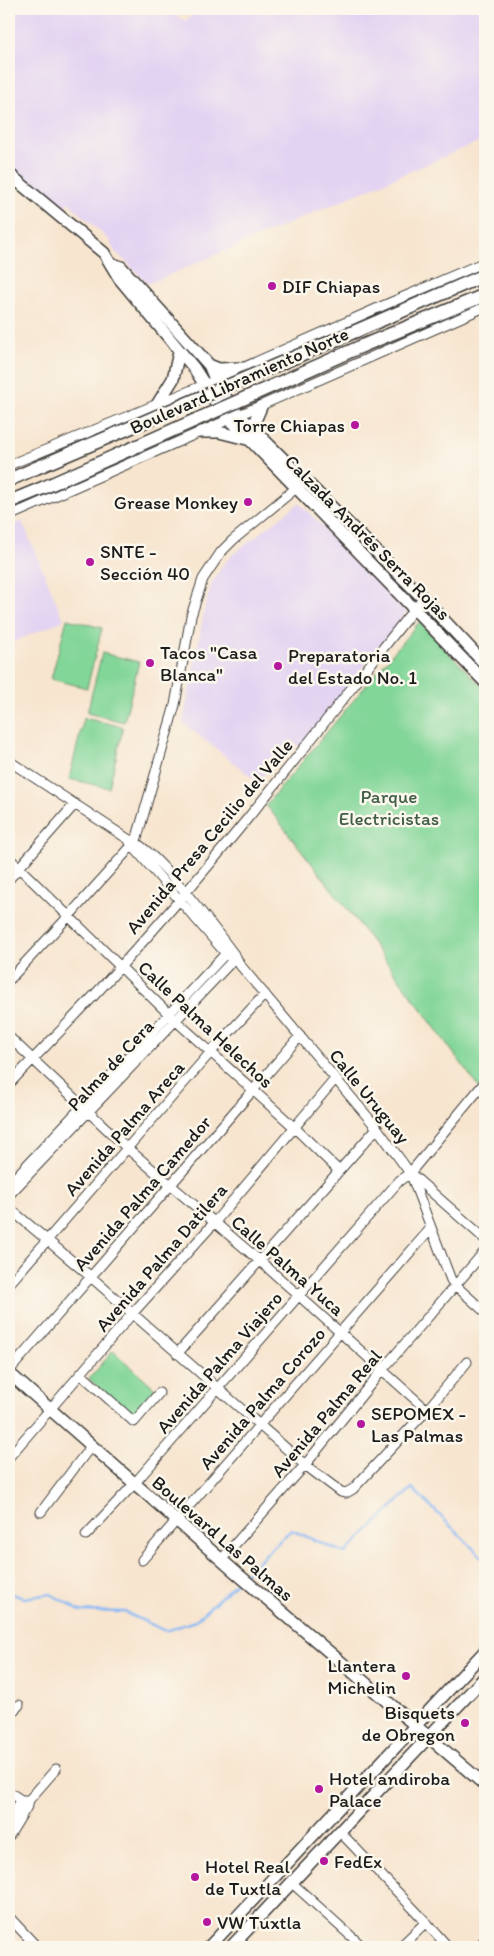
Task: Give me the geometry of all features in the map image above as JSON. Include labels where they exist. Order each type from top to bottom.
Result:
[{"type":"highway","name":"Boulevard Libramiento Norte","points":[[9,480],[485,275]]},
{"type":"highway","name":"Boulevard Libramiento Norte","points":[[9,502],[362,346],[485,295]]},
{"type":"main road","points":[[9,174],[104,253],[119,278],[179,352],[212,387]]},
{"type":"main road","points":[[112,264],[121,267],[210,365],[219,368],[242,368]]},
{"type":"main road","points":[[157,405],[173,379],[179,352]]},
{"type":"main road","points":[[210,365],[212,387]]},
{"type":"main road","name":"Calzada Andrés Serra Rojas","points":[[212,387],[235,418],[295,489],[485,682]]},
{"type":"main road","points":[[200,432],[250,435],[261,407]]},
{"type":"main road","name":"Calzada Andrés Serra Rojas","points":[[250,435],[304,481],[424,599],[485,664]]},
{"type":"main road","points":[[464,641],[475,644],[485,652]]},
{"type":"main road","name":"Boulevard Las Palmas","points":[[9,1372],[244,1580],[430,1736],[485,1785]]},
{"type":"main road","points":[[209,1947],[485,1651]]},
{"type":"main road","points":[[231,1947],[341,1833],[485,1677]]},
{"type":"street","points":[[9,465],[157,405],[212,387],[242,368],[485,262]]},
{"type":"street","points":[[9,516],[261,407],[485,307]]},
{"type":"street","points":[[9,980],[68,917],[132,843],[175,705],[191,616],[203,579],[221,552],[233,540],[304,481]]},
{"type":"street","name":"Avenida Presa Cecilio del Valle","points":[[9,1084],[121,966],[182,896],[260,804],[414,608],[424,599]]},
{"type":"street","name":"Calle Uruguay","points":[[11,766],[75,804],[132,843],[182,896],[336,1078],[377,1128],[410,1173],[485,1239]]},
{"type":"street","points":[[9,879],[75,804]]},
{"type":"street","name":"Calle Palma Helechos","points":[[9,858],[210,1053],[294,1127],[338,1170]]},
{"type":"street","name":"Palma de Cera","points":[[9,1196],[172,1016],[227,951]]},
{"type":"street","name":"Palma de Cera","points":[[172,1016],[236,961]]},
{"type":"street","name":"Avenida Palma Areca","points":[[9,1284],[210,1053],[265,994]]},
{"type":"street","name":"Avenida Palma Camedor","points":[[9,1372],[300,1036]]},
{"type":"street","name":"Calle Palma Yuca","points":[[9,1037],[127,1148],[342,1332],[427,1410]]},
{"type":"street","name":"Avenida Palma Datilera","points":[[9,1457],[132,1314],[214,1223],[336,1078]]},
{"type":"street","name":"Avenida Palma Viajero","points":[[86,1534],[134,1484],[483,1088]]},
{"type":"street","name":"Palma de Cera","points":[[9,1184],[86,1109]]},
{"type":"street","points":[[177,1354],[377,1128]]},
{"type":"street","points":[[410,1173],[452,1280],[456,1286],[485,1312]]},
{"type":"street","points":[[9,1208],[91,1277],[305,1465],[341,1492],[354,1490],[468,1362]]},
{"type":"street","name":"Avenida Palma Corozo","points":[[142,1560],[431,1228]]},
{"type":"street","name":"Avenida Palma Real","points":[[221,1560],[305,1465],[485,1251]]},
{"type":"street","points":[[81,1374],[134,1422],[159,1393]]},
{"type":"street","points":[[41,1512],[91,1446]]},
{"type":"street","points":[[9,1715],[19,1705]]},
{"type":"street","points":[[9,1822],[56,1768]]},
{"type":"street","points":[[9,1792],[26,1802]]},
{"type":"street","points":[[9,1836],[26,1802]]},
{"type":"street","points":[[341,1833],[448,1947]]},
{"type":"street","points":[[292,1883],[363,1947]]},
{"type":"street","points":[[9,1917],[37,1947]]},
{"type":"street","points":[[400,1947],[426,1922]]},
{"type":"street","points":[[478,1947],[485,1940]]},
{"type":"shaded area","points":[[9,9],[164,9],[186,21],[198,9],[485,9],[485,139],[148,284],[114,250],[109,240],[68,202],[60,212],[9,168]]},
{"type":"shaded area","name":"Preparatoria del Estado No. 1","points":[[299,503],[408,610],[300,747],[292,741],[258,782],[183,723],[205,607],[212,583],[222,566],[232,555]]},
{"type":"shaded area","points":[[22,521],[64,620],[9,644],[9,527]]},
{"type":"green space","points":[[67,619],[102,628],[87,688],[51,679]]},
{"type":"green space","name":"Parque Electricistas","points":[[419,622],[485,690],[485,1082],[480,1089],[355,919],[266,805]]},
{"type":"green space","points":[[102,653],[139,662],[124,722],[87,713]]},
{"type":"green space","points":[[84,718],[123,727],[109,788],[69,779]]},
{"type":"green space","points":[[113,1351],[156,1389],[131,1416],[89,1379]]},
{"type":"waterway","points":[[245,1574],[291,1530],[345,1553],[412,1488],[485,1560]]},
{"type":"waterway","points":[[9,1593],[24,1598],[51,1594],[80,1611],[124,1612],[166,1631],[195,1621],[239,1580]]},
{"type":"place","name":"DIF Chiapas","points":[[272,286]]},
{"type":"place","name":"Torre Chiapas","points":[[355,425]]},
{"type":"place","name":"Grease Monkey","points":[[248,502]]},
{"type":"place","name":"SNTE - Sección 40","points":[[90,562]]},
{"type":"place","name":"Tacos \"Casa Blanca\"","points":[[150,663]]},
{"type":"place","name":"Preparatoria del Estado No. 1","points":[[278,666]]},
{"type":"place","name":"SEPOMEX - Las Palmas","points":[[361,1424]]},
{"type":"place","name":"Llantera Michelin","points":[[406,1676]]},
{"type":"place","name":"Bisquets de Obregon","points":[[465,1723]]},
{"type":"place","name":"Hotel andiroba Palace","points":[[319,1789]]},
{"type":"place","name":"FedEx","points":[[324,1861]]},
{"type":"place","name":"Hotel Real de Tuxtla","points":[[195,1877]]},
{"type":"place","name":"VW Tuxtla","points":[[207,1922]]}]
